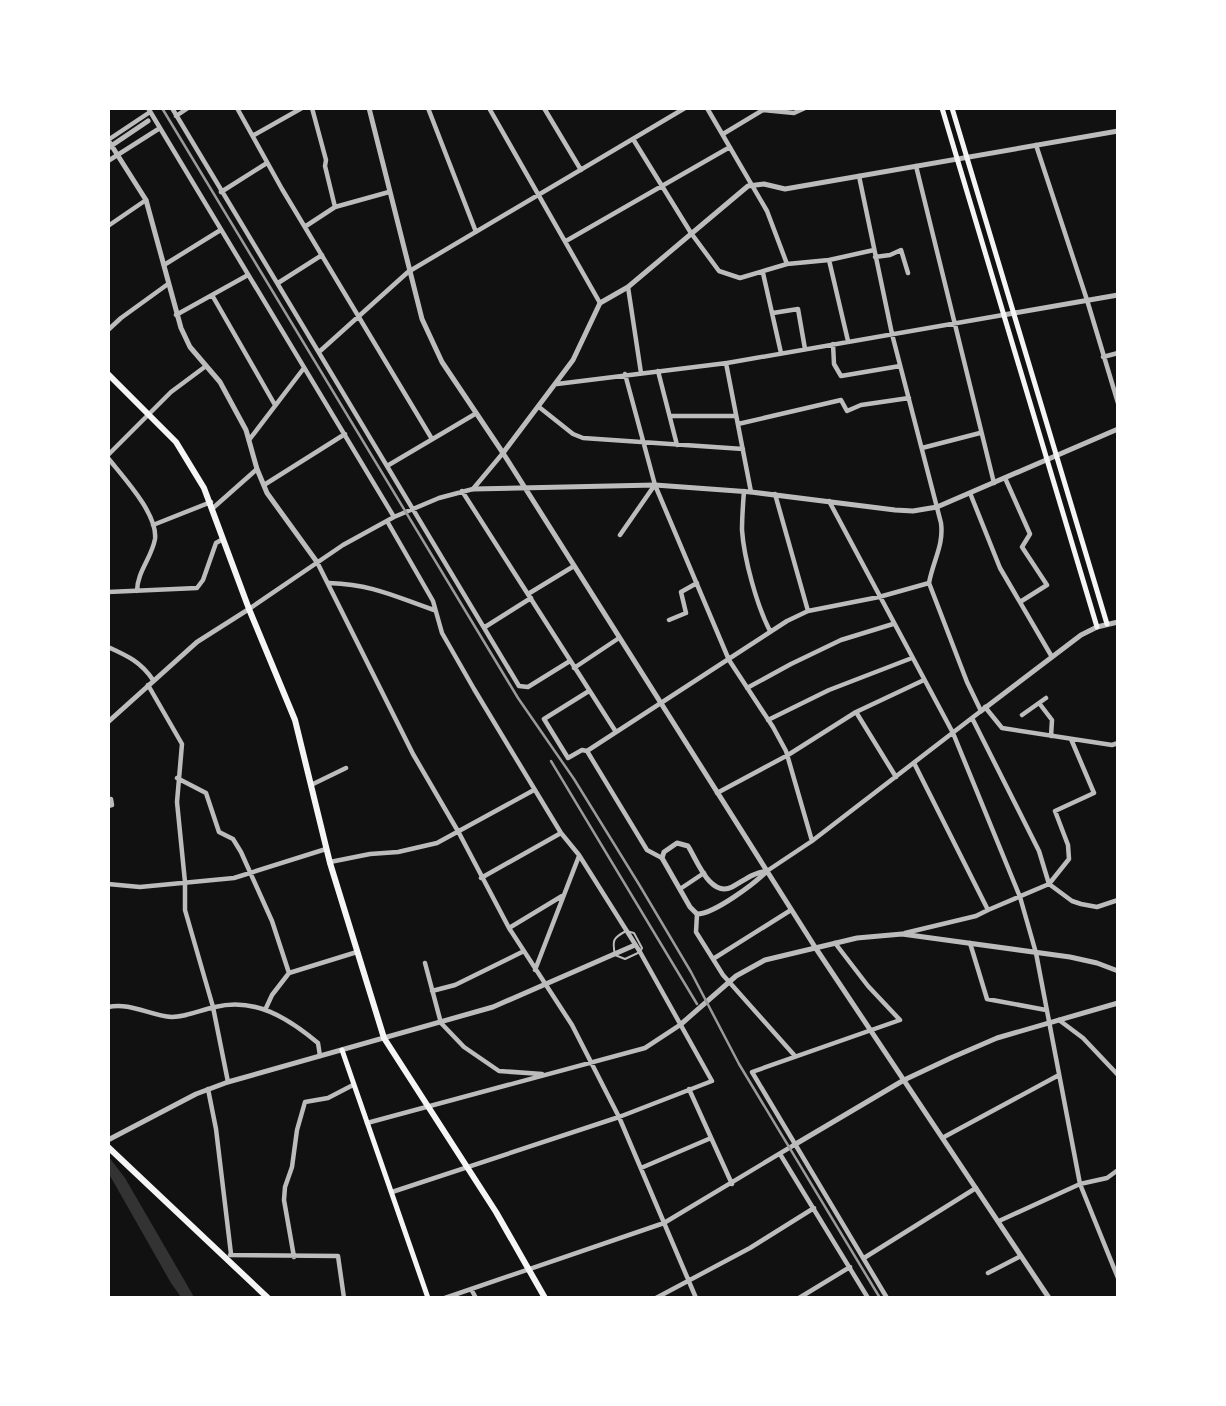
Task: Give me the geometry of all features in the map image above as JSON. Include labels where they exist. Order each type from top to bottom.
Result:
[{"type":"main road","points":[[942,108],[1097,627]]},
{"type":"main road","points":[[952,108],[1107,624]]},
{"type":"main road","points":[[108,374],[176,442],[212,505],[249,609],[295,720],[326,849],[384,1038],[545,1297]]},
{"type":"main road","points":[[342,1050],[428,1297]]},
{"type":"main road","points":[[108,1147],[229,1256],[268,1297]]},
{"type":"street","points":[[172,108],[519,687],[528,687],[570,661]]},
{"type":"street","points":[[177,116],[188,108]]},
{"type":"street","points":[[237,108],[432,439]]},
{"type":"street","points":[[253,136],[302,108]]},
{"type":"street","points":[[312,108],[335,207]]},
{"type":"street","points":[[369,108],[408,272],[422,319],[442,362],[503,453],[815,947],[1049,1297]]},
{"type":"street","points":[[428,108],[476,232]]},
{"type":"street","points":[[544,108],[581,170]]},
{"type":"street","points":[[319,352],[408,272],[685,108]]},
{"type":"street","points":[[707,108],[767,211],[787,264]]},
{"type":"street","points":[[723,134],[763,110],[794,113],[806,108]]},
{"type":"street","points":[[490,109],[600,303]]},
{"type":"street","points":[[109,143],[149,110],[394,517]]},
{"type":"street","points":[[109,143],[148,121]]},
{"type":"street","points":[[108,160],[160,128]]},
{"type":"street","points":[[473,489],[573,360],[600,303],[628,286],[752,185],[764,184],[785,189],[1118,131]]},
{"type":"street","points":[[633,139],[691,233],[719,271],[725,274],[740,278],[787,264],[829,260],[874,250]]},
{"type":"street","points":[[109,143],[146,200],[176,315],[190,347],[220,382],[249,440],[264,485],[317,562],[413,754],[459,833],[481,878],[509,928],[572,1025],[619,1117],[696,1297]]},
{"type":"street","points":[[1036,145],[1118,403]]},
{"type":"street","points":[[566,241],[730,147]]},
{"type":"street","points":[[222,192],[267,163]]},
{"type":"street","points":[[916,166],[994,483]]},
{"type":"street","points":[[859,176],[892,334],[941,523],[942,539],[929,583],[967,682],[983,709],[1002,728],[1112,745],[1118,743]]},
{"type":"street","points":[[306,226],[335,207],[389,192]]},
{"type":"street","points":[[108,226],[146,200]]},
{"type":"street","points":[[164,265],[220,230]]},
{"type":"street","points":[[875,257],[901,250],[908,273]]},
{"type":"street","points":[[278,283],[322,255]]},
{"type":"street","points":[[829,260],[848,341]]},
{"type":"street","points":[[762,272],[774,313],[781,354]]},
{"type":"street","points":[[176,315],[248,275]]},
{"type":"street","points":[[108,330],[168,284]]},
{"type":"street","points":[[628,286],[641,373]]},
{"type":"street","points":[[212,295],[275,405]]},
{"type":"street","points":[[556,384],[726,363],[1118,295]]},
{"type":"street","points":[[774,313],[798,309],[805,349]]},
{"type":"street","points":[[833,344],[834,364],[841,376],[900,366]]},
{"type":"street","points":[[1103,357],[1118,353]]},
{"type":"street","points":[[726,363],[744,449],[747,492],[742,530],[761,613],[770,631]]},
{"type":"street","points":[[137,591],[137,581],[155,540],[153,525],[142,500],[108,456],[171,392],[206,366]]},
{"type":"street","points":[[249,440],[304,368]]},
{"type":"street","points":[[658,372],[677,445]]},
{"type":"street","points":[[625,374],[655,485],[729,660],[788,755],[812,841]]},
{"type":"street","points":[[738,424],[841,400],[847,411],[861,405],[909,398]]},
{"type":"street","points":[[539,407],[573,434],[583,438],[744,449]]},
{"type":"street","points":[[387,466],[475,414]]},
{"type":"street","points":[[670,416],[736,416]]},
{"type":"street","points":[[108,722],[197,642],[317,562],[412,508],[463,491],[655,485],[775,494],[913,511],[937,507],[1118,429]]},
{"type":"street","points":[[922,448],[981,433]]},
{"type":"street","points":[[264,485],[345,434]]},
{"type":"street","points":[[153,525],[212,505],[257,469]]},
{"type":"street","points":[[1004,478],[1030,534],[1022,547],[1047,585],[1020,602]]},
{"type":"street","points":[[620,535],[655,485]]},
{"type":"street","points":[[463,491],[616,732]]},
{"type":"street","points":[[970,493],[1000,568],[1052,657]]},
{"type":"street","points":[[775,494],[808,611]]},
{"type":"street","points":[[829,501],[953,733],[1020,897],[1036,953],[1080,1184],[1118,1278]]},
{"type":"street","points":[[387,521],[433,601],[442,633],[534,790],[640,952],[712,1082],[619,1117],[392,1192]]},
{"type":"street","points":[[108,592],[197,588],[203,580],[216,543],[224,538]]},
{"type":"street","points":[[485,627],[574,566]]},
{"type":"street","points":[[328,583],[383,590],[435,611]]},
{"type":"street","points":[[670,620],[686,613],[681,593],[697,583]]},
{"type":"street","points":[[589,691],[544,719],[568,758],[582,750],[587,751],[770,631],[808,611],[879,597],[929,583]]},
{"type":"street","points":[[697,914],[708,912],[812,841],[1082,635],[1097,627],[1118,622]]},
{"type":"street","points":[[747,688],[841,640],[893,624]]},
{"type":"street","points":[[574,668],[619,638]]},
{"type":"street","points":[[108,647],[130,656],[143,666],[182,744],[177,802],[185,910],[213,1007],[228,1082]]},
{"type":"street","points":[[768,720],[829,690],[912,658]]},
{"type":"street","points":[[718,793],[788,755],[856,712],[924,680]]},
{"type":"street","points":[[1022,715],[1046,698]]},
{"type":"street","points":[[1039,703],[1052,720],[1051,736]]},
{"type":"street","points":[[856,712],[896,777]]},
{"type":"street","points":[[972,718],[1039,851],[1049,884],[1072,901],[1081,904],[1097,907],[1118,900]]},
{"type":"street","points":[[425,963],[441,1023],[464,1047],[499,1072],[558,1073],[645,1048],[680,1025],[736,976],[765,960],[835,942],[902,934],[975,916],[1049,884],[1069,859],[1068,845],[1055,811],[1094,793],[1071,739]]},
{"type":"street","points":[[587,751],[647,850],[662,858],[697,914],[696,932],[729,983],[794,1056]]},
{"type":"street","points":[[914,763],[988,910]]},
{"type":"street","points":[[310,785],[346,768]]},
{"type":"street","points":[[177,778],[206,793],[219,832],[233,839],[272,921],[289,973]]},
{"type":"street","points":[[330,863],[438,843],[534,790]]},
{"type":"street","points":[[108,799],[111,799],[112,804],[108,806]]},
{"type":"street","points":[[481,878],[561,833]]},
{"type":"street","points":[[662,858],[668,848],[677,844],[688,846],[715,887],[725,889],[753,873],[767,871]]},
{"type":"street","points":[[108,884],[140,887],[234,878],[326,849]]},
{"type":"street","points":[[535,970],[579,855]]},
{"type":"street","points":[[680,889],[704,873]]},
{"type":"street","points":[[509,928],[563,896]]},
{"type":"street","points":[[713,959],[791,910]]},
{"type":"street","points":[[902,934],[1097,962],[1118,971]]},
{"type":"street","points":[[835,942],[868,986],[900,1020],[752,1072],[887,1297]]},
{"type":"street","points":[[970,943],[987,999],[1046,1010]]},
{"type":"street","points":[[108,1140],[208,1089],[493,1007],[635,946]]},
{"type":"street","points":[[432,991],[455,985],[524,951]]},
{"type":"street","points":[[266,1008],[289,973],[357,952]]},
{"type":"street","points":[[108,1007],[120,1004],[162,1016],[176,1017],[213,1007],[246,1003],[266,1008],[315,1040],[320,1048],[320,1055]]},
{"type":"street","points":[[445,1297],[664,1223],[904,1080],[997,1038],[1118,1003]]},
{"type":"street","points":[[1058,1020],[1083,1038],[1118,1075]]},
{"type":"street","points":[[510,1073],[514,1078],[512,1083]]},
{"type":"street","points":[[367,1123],[544,1074]]},
{"type":"street","points":[[944,1137],[1059,1075]]},
{"type":"street","points":[[294,1257],[284,1199],[305,1102],[328,1098],[353,1085]]},
{"type":"street","points":[[208,1089],[216,1129],[229,1256],[338,1256],[344,1297]]},
{"type":"street","points":[[689,1089],[732,1184]]},
{"type":"street","points":[[640,1168],[711,1138]]},
{"type":"street","points":[[780,1154],[868,1297]]},
{"type":"street","points":[[999,1221],[1080,1184],[1107,1178],[1118,1170]]},
{"type":"street","points":[[864,1258],[976,1188]]},
{"type":"street","points":[[656,1297],[750,1248],[814,1208]]},
{"type":"street","points":[[988,1273],[1022,1255]]},
{"type":"street","points":[[799,1297],[850,1267]]},
{"type":"street","points":[[995,1269],[999,1275]]},
{"type":"street","points":[[471,1289],[476,1297]]},
{"type":"lane","points":[[626,932],[634,933],[642,948],[640,952],[625,959],[615,955],[612,942],[626,932]]},
{"type":"shaded area","points":[[108,1156],[125,1178],[194,1297],[181,1297],[171,1283],[109,1174]]},
{"type":"railway","points":[[162,108],[518,698],[574,779],[640,886],[691,972],[739,1064],[880,1298]]},
{"type":"railway","points":[[551,761],[697,1004]]}]
